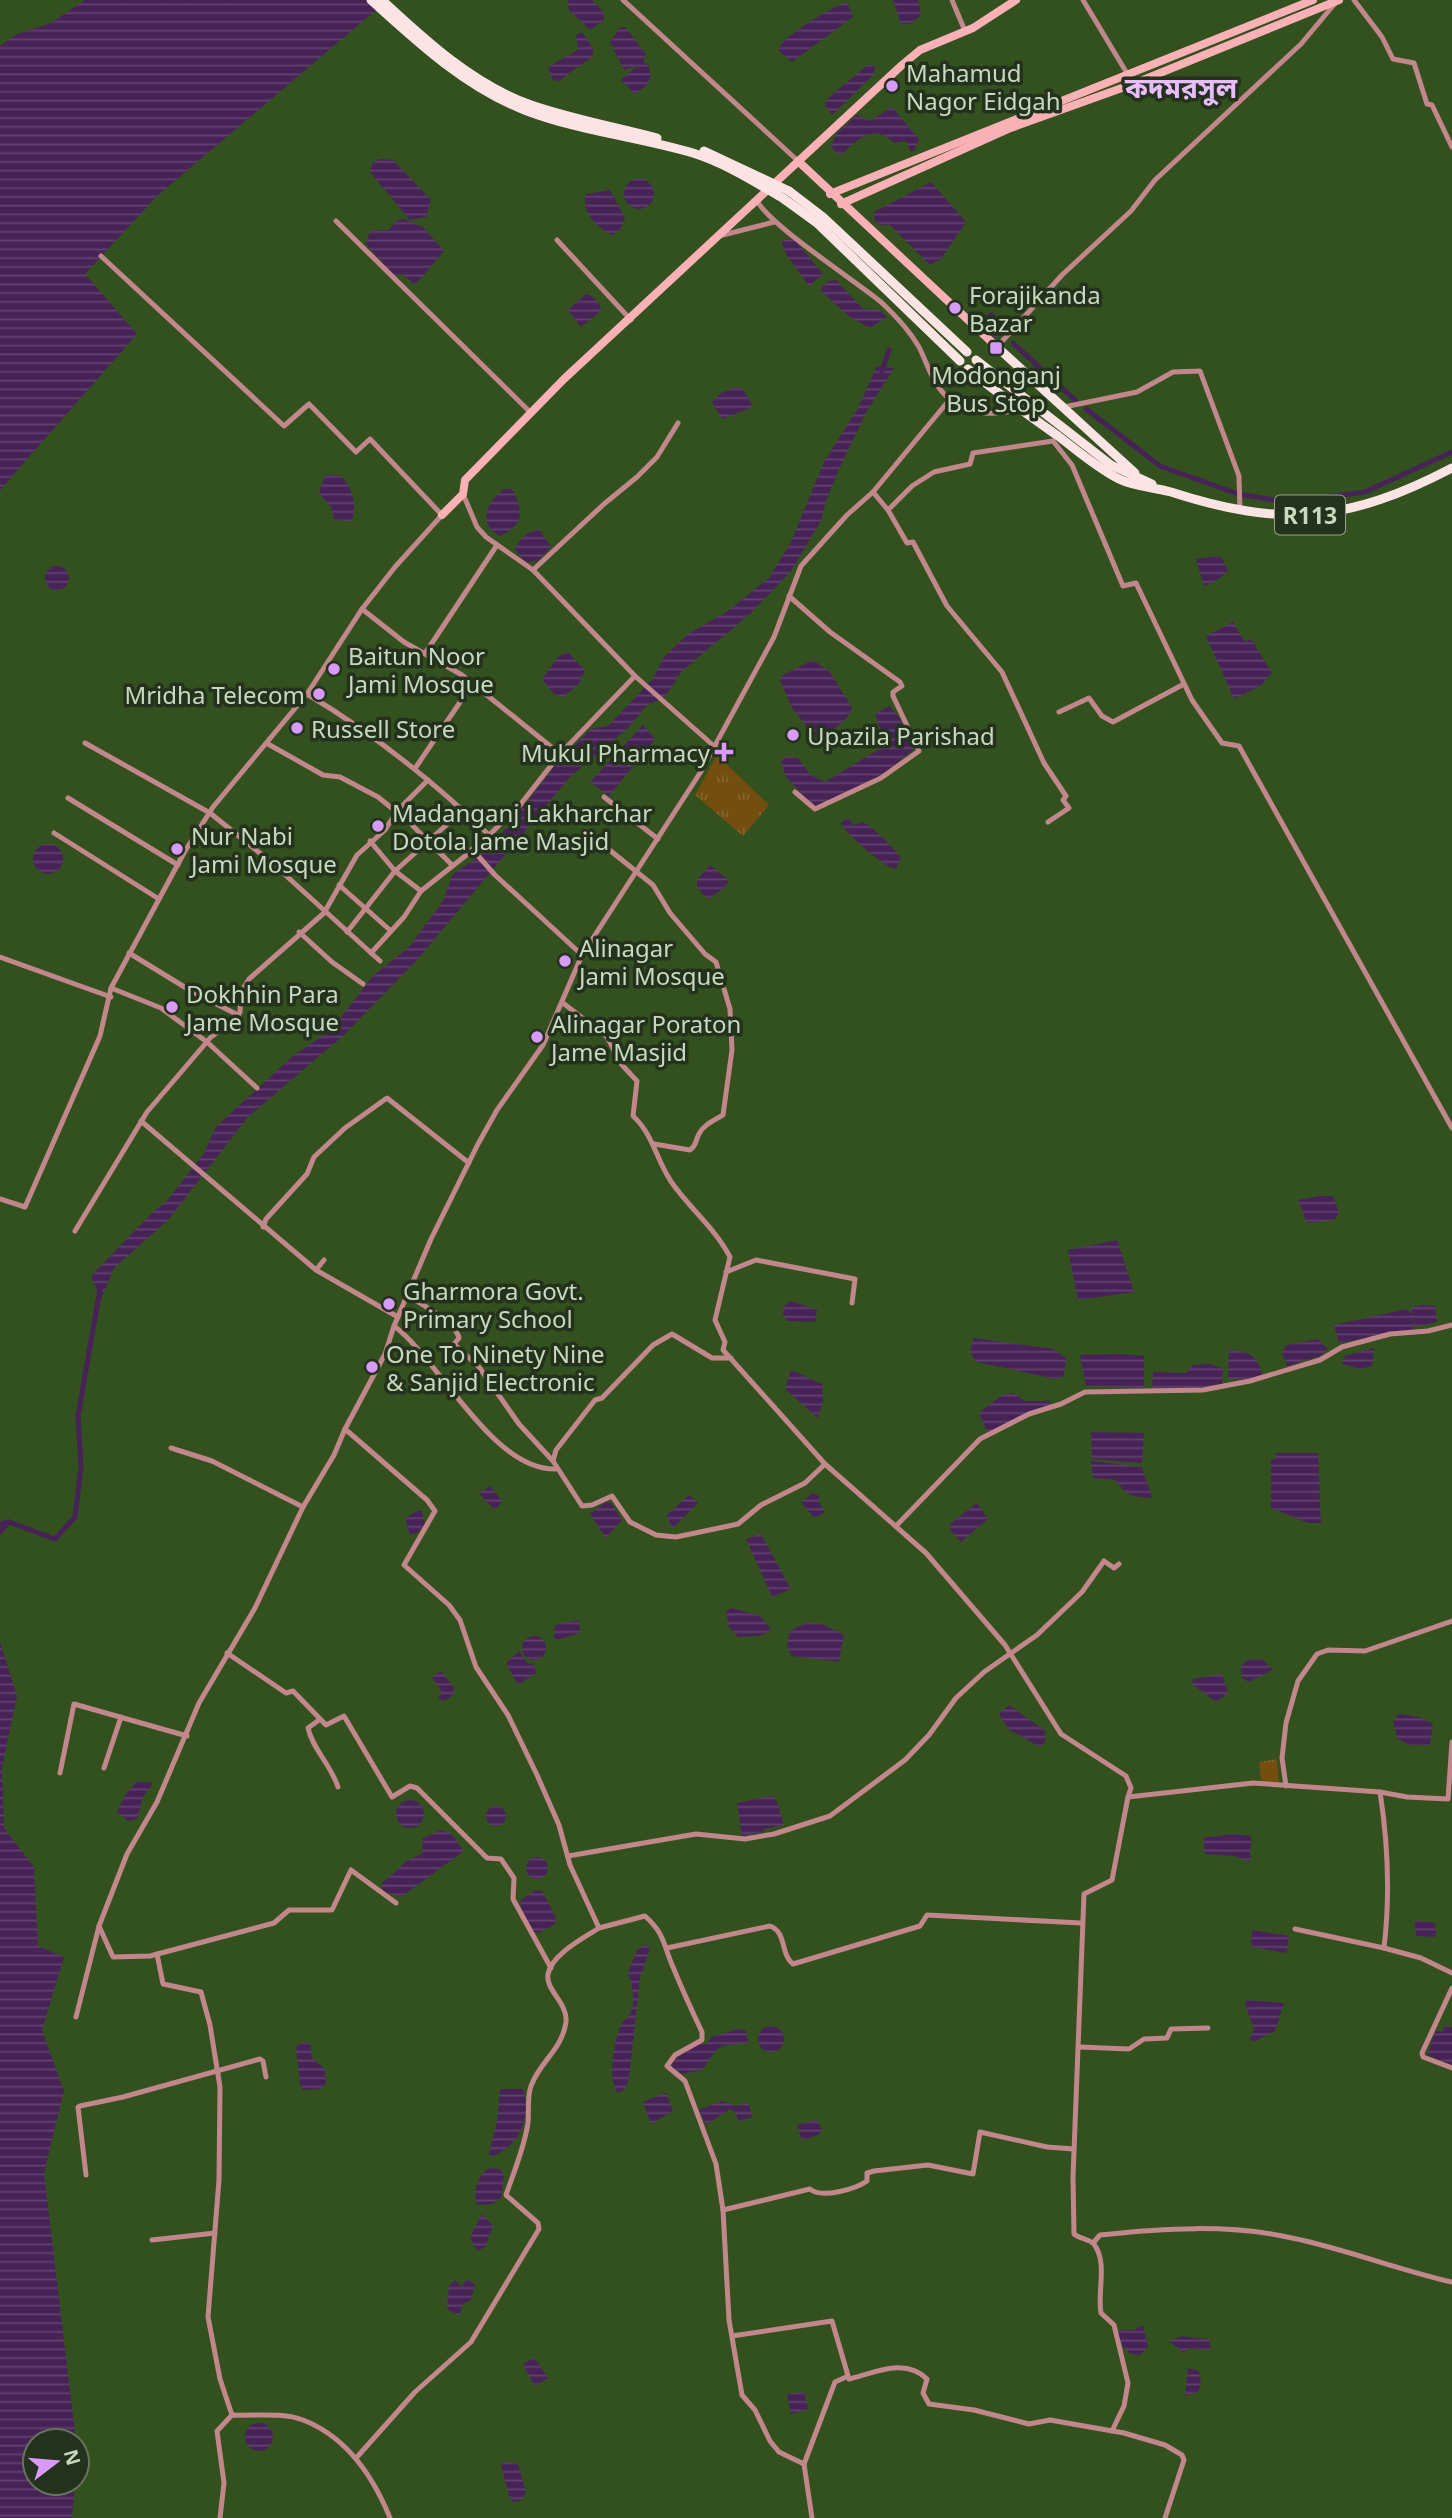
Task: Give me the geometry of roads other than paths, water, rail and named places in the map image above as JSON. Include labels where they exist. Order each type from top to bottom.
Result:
[{"type":"main road","points":[[371,0],[458,74],[496,97],[529,112],[696,154],[786,195]]},
{"type":"main road","points":[[382,0],[462,68],[498,90],[531,105],[697,148],[739,165],[820,220],[967,352]]},
{"type":"main road","points":[[442,515],[463,494],[465,480],[533,415],[564,380],[920,50],[965,31],[1016,0]]},
{"type":"main road","points":[[830,194],[1313,0]]},
{"type":"main road","points":[[841,204],[1008,129],[1133,84],[1338,1]]},
{"type":"main road","points":[[798,161],[830,194],[1144,480]]},
{"type":"main road","points":[[820,220],[960,361]]},
{"type":"main road","name":"R113","points":[[976,360],[1111,465],[1163,489]]},
{"type":"main road","name":"R113","points":[[968,369],[1019,410],[1123,481],[1163,489],[1240,512],[1298,516],[1349,510],[1388,499],[1452,468]]},
{"type":"street","points":[[623,0],[798,161]]},
{"type":"street","points":[[952,0],[965,31]]},
{"type":"street","points":[[1083,0],[1128,75]]},
{"type":"street","points":[[1354,0],[1375,27],[1392,59],[1415,65],[1427,104],[1432,105],[1439,117],[1452,147]]},
{"type":"street","points":[[997,346],[1062,275],[1131,211],[1155,180],[1301,44],[1338,1]]},
{"type":"street","points":[[757,200],[764,214],[835,266],[894,315],[914,340],[933,380],[950,399],[978,413],[1019,410]]},
{"type":"street","points":[[336,221],[533,415]]},
{"type":"street","points":[[719,236],[775,222]]},
{"type":"street","points":[[556,240],[631,320]]},
{"type":"street","points":[[0,1199],[25,1207],[86,1071],[111,997],[111,988],[178,865],[210,813],[307,694],[362,609],[442,515],[370,439],[356,452],[309,404],[284,426],[101,256]]},
{"type":"street","points":[[1064,407],[1137,392],[1173,372],[1200,371],[1239,476],[1240,512]]},
{"type":"street","points":[[76,2017],[99,1926],[127,1854],[157,1802],[199,1703],[255,1608],[303,1507],[334,1455],[385,1354],[394,1326],[409,1297],[432,1239],[497,1110],[543,1045],[582,955],[715,747],[774,637],[801,566],[847,515],[873,492],[950,399]]},
{"type":"street","points":[[533,570],[604,504],[638,477],[657,457],[678,423]]},
{"type":"street","points":[[888,510],[912,486],[934,472],[968,465],[976,452],[1053,441],[1072,465],[1094,512],[1118,578],[1124,586],[1136,583],[1184,684],[1222,743],[1239,746],[1452,1128]]},
{"type":"street","points":[[873,492],[888,510],[907,543],[913,542],[928,565],[947,606],[1002,672],[1013,692],[1044,763],[1066,796],[1063,800],[1069,808],[1048,822]]},
{"type":"street","points":[[463,494],[477,527],[533,570],[635,676],[715,747]]},
{"type":"street","points":[[426,652],[497,545]]},
{"type":"street","points":[[789,596],[830,632],[900,682],[902,686],[893,692],[893,696],[919,751],[881,778],[815,810],[795,792]]},
{"type":"street","points":[[362,609],[404,642],[426,652],[473,683],[561,754]]},
{"type":"street","points":[[371,953],[421,891],[474,850],[520,805],[561,754],[635,676]]},
{"type":"street","points":[[416,767],[473,683]]},
{"type":"street","points":[[1059,712],[1089,698],[1102,716],[1113,722],[1184,684]]},
{"type":"street","points":[[307,694],[355,723],[416,767],[489,835]]},
{"type":"street","points":[[85,743],[210,813],[271,862],[324,913],[380,961]]},
{"type":"street","points":[[268,744],[323,775],[333,774],[360,785],[397,811],[452,865]]},
{"type":"street","points":[[75,1231],[141,1121],[207,1042],[238,1015],[241,992],[249,979],[299,932],[324,913],[357,855],[385,830],[397,811],[428,780]]},
{"type":"street","points":[[604,797],[658,839]]},
{"type":"street","points":[[68,798],[178,865]]},
{"type":"street","points":[[347,932],[395,871],[463,810]]},
{"type":"street","points":[[576,842],[586,831],[638,870],[653,885],[670,913],[705,954],[716,962],[730,1009],[732,1050],[723,1115],[710,1121],[699,1133],[696,1144],[690,1150],[654,1144]]},
{"type":"street","points":[[54,833],[159,899]]},
{"type":"street","points":[[370,841],[395,871],[421,891]]},
{"type":"street","points":[[474,850],[495,875],[582,955]]},
{"type":"street","points":[[339,884],[391,931]]},
{"type":"street","points":[[299,932],[332,962],[363,984]]},
{"type":"street","points":[[129,953],[191,991],[238,1015]]},
{"type":"street","points":[[0,957],[111,997]]},
{"type":"street","points":[[111,988],[161,1009],[207,1042],[257,1088]]},
{"type":"street","points":[[563,1003],[607,1037],[622,1065],[638,1081],[632,1113],[654,1144],[673,1185],[728,1252],[730,1259],[715,1321],[725,1342],[723,1350],[825,1464],[926,1553],[1012,1654],[1060,1734],[1126,1776],[1131,1788],[1112,1880],[1084,1894],[1074,2149],[1074,2234],[1093,2243],[1101,2270],[1101,2313],[1113,2322],[1128,2384],[1124,2406],[1112,2431]]},
{"type":"street","points":[[263,1227],[266,1219],[307,1174],[314,1157],[345,1128],[387,1098],[469,1163]]},
{"type":"street","points":[[141,1121],[263,1227],[316,1269],[398,1317]]},
{"type":"street","points":[[316,1269],[324,1259]]},
{"type":"street","points":[[726,1272],[756,1260],[855,1279],[852,1303]]},
{"type":"street","points":[[409,1297],[453,1326],[459,1338],[454,1344],[479,1367],[519,1424],[553,1461],[555,1469],[570,1484],[582,1506],[592,1505],[612,1496],[630,1522],[656,1535],[676,1537],[738,1524],[761,1505],[805,1483],[825,1464]]},
{"type":"street","points":[[897,1525],[980,1439],[1029,1414],[1061,1404],[1085,1392],[1203,1390],[1250,1381],[1320,1360],[1342,1346],[1452,1325]]},
{"type":"street","points":[[394,1326],[412,1339],[456,1398],[490,1433],[527,1461],[544,1469],[555,1469]]},
{"type":"street","points":[[553,1461],[556,1450],[594,1400],[602,1398],[653,1345],[673,1334],[712,1358],[730,1358]]},
{"type":"street","points":[[345,1429],[427,1500],[435,1511],[404,1565],[449,1605],[460,1620],[476,1667],[508,1714],[537,1775],[599,1928]]},
{"type":"street","points":[[171,1448],[212,1461],[303,1507]]},
{"type":"street","points":[[568,1856],[696,1834],[745,1839],[774,1834],[830,1816],[905,1760],[929,1735],[956,1698],[984,1672],[1037,1635],[1082,1591],[1104,1561],[1115,1568],[1119,1564]]},
{"type":"street","points":[[1286,1786],[1282,1758],[1286,1723],[1298,1681],[1317,1654],[1328,1650],[1365,1651],[1452,1621]]},
{"type":"street","points":[[227,1653],[286,1693],[293,1691],[326,1725],[344,1716],[391,1797],[410,1786],[417,1788],[487,1858],[501,1859],[513,1878],[513,1899],[551,1968]]},
{"type":"street","points":[[60,1773],[74,1704],[187,1736]]},
{"type":"street","points":[[104,1768],[121,1717]]},
{"type":"street","points":[[319,1720],[308,1728],[310,1737],[326,1759],[338,1787]]},
{"type":"street","points":[[1128,1797],[1253,1783],[1380,1792],[1419,1798],[1448,1798],[1452,1742]]},
{"type":"street","points":[[1380,1792],[1387,1868],[1387,1926],[1384,1948]]},
{"type":"street","points":[[99,1926],[113,1956],[126,1958],[157,1954],[274,1923],[289,1910],[332,1910],[351,1870],[396,1903]]},
{"type":"street","points":[[667,1948],[770,1926],[779,1932],[787,1960],[793,1964],[920,1926],[927,1915],[1081,1923]]},
{"type":"street","points":[[357,2458],[415,2392],[471,2342],[539,2229],[538,2223],[506,2195],[520,2162],[528,2123],[530,2088],[546,2058],[558,2049],[563,2036],[566,2013],[549,1984],[548,1974],[551,1968],[574,1945],[599,1928],[645,1916],[660,1930],[702,2037],[676,2055],[667,2066],[685,2081],[716,2164],[723,2210],[732,2336],[742,2395],[755,2410],[770,2441],[779,2452],[804,2464]]},
{"type":"street","points":[[1295,1929],[1420,1958],[1452,1973]]},
{"type":"street","points":[[157,1954],[164,1986],[198,1990],[203,1994],[218,2070],[220,2109],[215,2233],[208,2317],[220,2379],[232,2415]]},
{"type":"street","points":[[1452,1988],[1422,2053],[1423,2057],[1452,2068]]},
{"type":"street","points":[[1080,2047],[1129,2049],[1144,2039],[1167,2038],[1171,2029],[1208,2028]]},
{"type":"street","points":[[86,2175],[78,2107],[260,2059],[263,2060],[266,2077]]},
{"type":"street","points":[[723,2210],[810,2189],[820,2193],[859,2187],[867,2181],[867,2173],[874,2171],[928,2165],[973,2174],[980,2132],[1047,2147],[1074,2149]]},
{"type":"street","points":[[1093,2243],[1100,2235],[1147,2230],[1244,2232],[1291,2237],[1452,2282]]},
{"type":"street","points":[[152,2240],[215,2233]]},
{"type":"street","points":[[732,2336],[832,2320],[846,2377]]},
{"type":"street","points":[[813,2518],[804,2464],[835,2382],[846,2377],[911,2367],[927,2379],[923,2393],[929,2404],[974,2410],[1029,2424],[1050,2420],[1112,2431],[1165,2445],[1182,2455],[1184,2466],[1165,2518]]},
{"type":"street","points":[[232,2415],[302,2420],[357,2458],[372,2479],[390,2518]]},
{"type":"street","points":[[219,2518],[224,2483],[217,2431],[232,2415]]},
{"type":"waterway","points":[[1013,343],[1076,401]]},
{"type":"waterway","points":[[882,371],[889,350]]},
{"type":"waterway","points":[[1086,409],[1160,466],[1238,494]]},
{"type":"waterway","points":[[1244,495],[1288,502],[1365,492],[1452,452]]},
{"type":"waterway","points":[[0,1524],[9,1522],[55,1539],[75,1517],[81,1467],[78,1416],[100,1289]]},
{"type":"waterway","points":[[0,1532],[9,1522]]},
{"type":"place","name":"Mahamud Nagor Eidgah","points":[[892,86]]},
{"type":"place","name":"Forajikanda Bazar","points":[[955,308]]},
{"type":"place","name":"Modonganj Bus Stop","points":[[996,348]]},
{"type":"place","name":"Baitun Noor Jami Mosque","points":[[334,669]]},
{"type":"place","name":"Mridha Telecom","points":[[319,694]]},
{"type":"place","name":"Russell Store","points":[[297,728]]},
{"type":"place","name":"Upazila Parishad","points":[[793,735]]},
{"type":"place","name":"Mukul Pharmacy","points":[[724,752]]},
{"type":"place","name":"Madanganj Lakharchar Dotola Jame Masjid","points":[[378,826]]},
{"type":"place","name":"Nur Nabi Jami Mosque","points":[[177,849]]},
{"type":"place","name":"Alinagar Jami Mosque","points":[[565,961]]},
{"type":"place","name":"Dokhhin Para Jame Mosque","points":[[172,1007]]},
{"type":"place","name":"Alinagar Poraton Jame Masjid","points":[[537,1037]]},
{"type":"place","name":"Gharmora Govt. Primary School","points":[[389,1304]]},
{"type":"place","name":"One To Ninety Nine & Sanjid Electronic","points":[[372,1367]]},
{"type":"district","name":"কদমরসুল","points":[[1181,87]]}]
